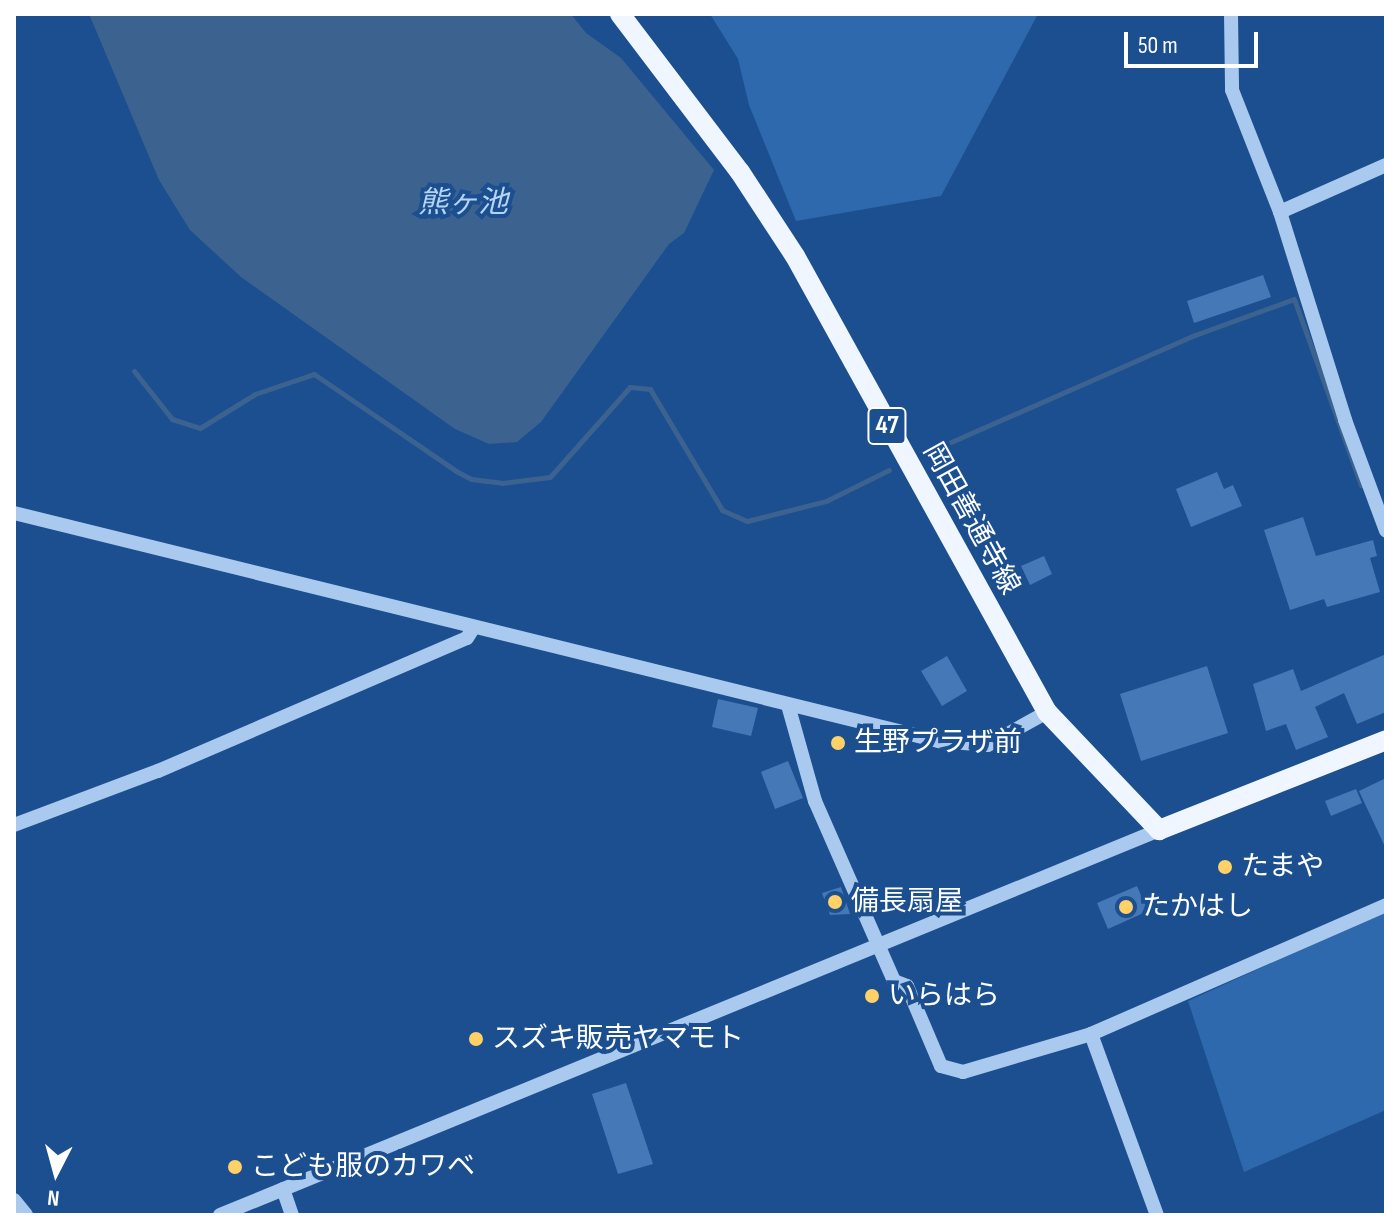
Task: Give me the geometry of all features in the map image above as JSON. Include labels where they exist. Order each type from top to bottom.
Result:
[{"type":"main road","name":"岡田善通寺線","points":[[620,14],[740,172],[795,256],[1047,712],[1159,830]]},
{"type":"main road","points":[[1159,830],[1386,740]]},
{"type":"street","points":[[1231,14],[1232,90],[1280,212],[1331,378],[1386,531]]},
{"type":"street","points":[[1280,212],[1386,165]]},
{"type":"street","points":[[14,513],[788,705],[967,745],[1008,737],[1047,712]]},
{"type":"street","points":[[14,825],[158,771],[467,638],[474,627]]},
{"type":"street","points":[[788,705],[815,801],[894,981],[907,986],[941,1066],[963,1072],[1091,1034],[1386,905]]},
{"type":"street","points":[[220,1215],[1159,830]]},
{"type":"street","points":[[1091,1034],[1157,1215]]},
{"type":"street","points":[[283,1189],[292,1215]]},
{"type":"street","points":[[14,1200],[26,1215]]},
{"type":"shaded area","points":[[710,14],[1038,14],[941,196],[796,221],[749,105],[738,59]]},
{"type":"shaded area","points":[[1386,911],[1386,1110],[1244,1172],[1188,1001]]},
{"type":"water","name":"熊ヶ池","points":[[89,14],[571,14],[586,33],[621,58],[714,170],[684,233],[669,244],[541,422],[517,442],[489,444],[455,429],[241,277],[190,230],[159,180]]},
{"type":"building","points":[[1263,275],[1271,297],[1194,323],[1187,301]]},
{"type":"building","points":[[1217,472],[1224,489],[1233,485],[1242,506],[1191,527],[1176,489]]},
{"type":"building","points":[[1303,517],[1316,556],[1373,540],[1377,556],[1370,558],[1380,592],[1327,607],[1324,599],[1290,610],[1264,530]]},
{"type":"building","points":[[1044,556],[1052,574],[1030,585],[1021,566]]},
{"type":"building","points":[[1386,654],[1386,712],[1357,724],[1344,693],[1315,707],[1328,737],[1296,750],[1286,724],[1266,731],[1253,684],[1293,669],[1301,691]]},
{"type":"building","points":[[947,656],[967,691],[942,706],[921,671]]},
{"type":"building","points":[[1207,666],[1228,733],[1141,761],[1120,694]]},
{"type":"building","points":[[718,699],[758,708],[751,736],[712,727]]},
{"type":"building","points":[[788,761],[803,798],[775,809],[761,772]]},
{"type":"building","points":[[1386,778],[1386,849],[1359,791]]},
{"type":"building","points":[[1356,789],[1362,803],[1331,816],[1325,801]]},
{"type":"building","points":[[1137,886],[1148,911],[1108,929],[1097,903]]},
{"type":"building","points":[[841,887],[850,914],[830,915],[822,893]]},
{"type":"building","points":[[626,1083],[653,1164],[618,1174],[592,1094]]},
{"type":"waterway","points":[[926,453],[1195,335],[1294,299],[1361,485]]},
{"type":"waterway","points":[[134,371],[172,419],[200,428],[255,394],[314,374],[456,471],[471,479],[502,483],[550,477],[630,387],[650,389],[722,510],[747,521],[826,501],[889,470]]},
{"type":"place","name":"生野プラザ前","points":[[838,743]]},
{"type":"place","name":"たまや","points":[[1225,867]]},
{"type":"place","name":"備長扇屋","points":[[835,902]]},
{"type":"place","name":"たかはし","points":[[1126,907]]},
{"type":"place","name":"いらはら","points":[[872,996]]},
{"type":"place","name":"スズキ販売ヤマモト","points":[[476,1039]]},
{"type":"place","name":"こども服のカワベ","points":[[235,1167]]}]
